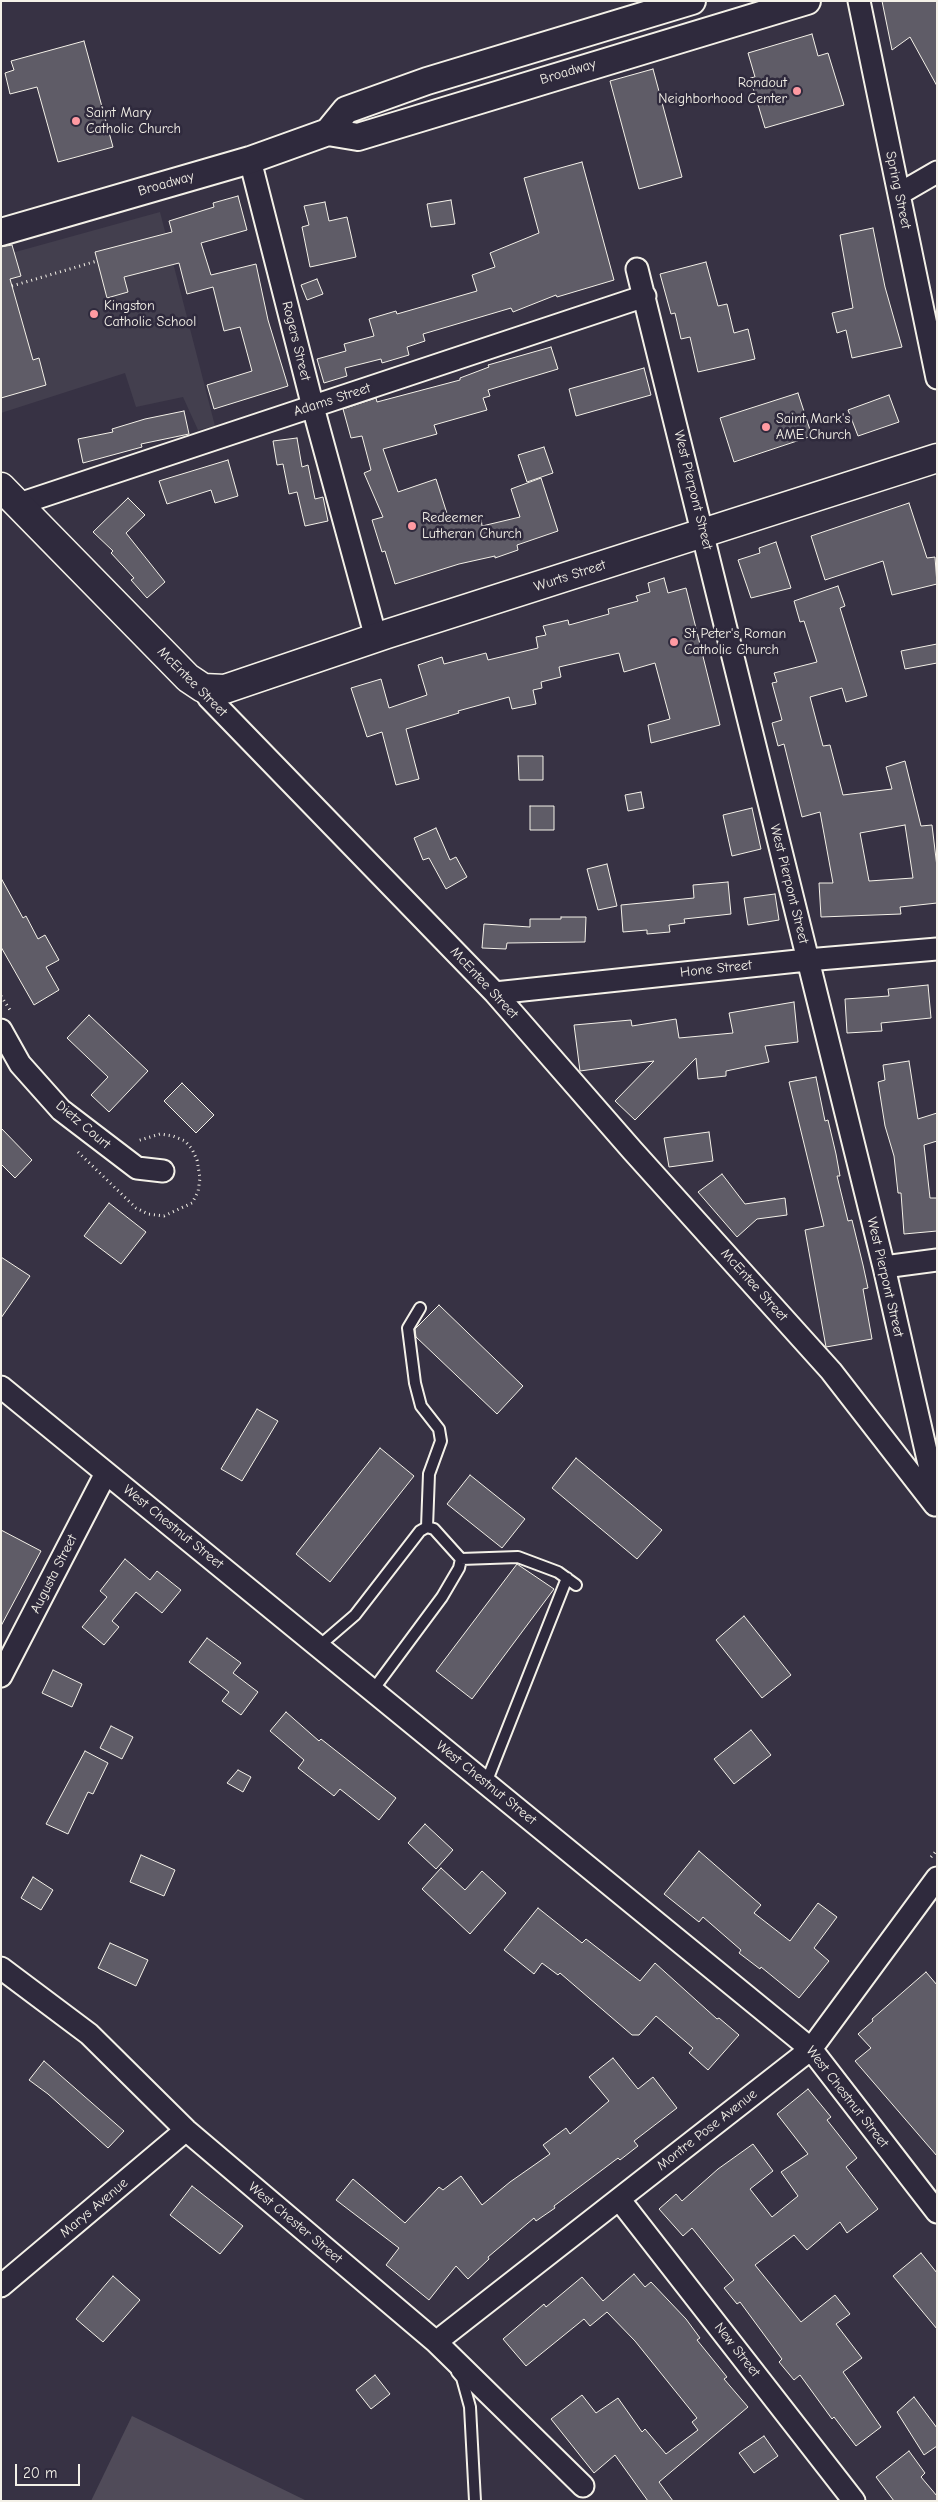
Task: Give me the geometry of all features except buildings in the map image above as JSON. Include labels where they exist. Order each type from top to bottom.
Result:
[{"type":"highway","name":"Wurts Street","points":[[203,688],[225,689],[376,638],[937,458]]},
{"type":"highway","name":"McEntee Street","points":[[10,496],[188,678],[203,688]]},
{"type":"street","points":[[328,132],[346,110],[427,81],[692,1]]},
{"type":"street","name":"Broadway","points":[[1,232],[250,160],[328,132],[358,137],[807,1]]},
{"type":"street","name":"Spring Street","points":[[859,1],[937,378]]},
{"type":"street","name":"Rogers Street","points":[[250,160],[313,407],[376,638]]},
{"type":"street","points":[[899,194],[937,172]]},
{"type":"street","name":"West Pierpont Street","points":[[637,269],[884,1267],[937,1499]]},
{"type":"street","name":"Adams Street","points":[[10,496],[313,407],[645,296]]},
{"type":"street","name":"McEntee Street","points":[[203,688],[209,698],[495,993],[632,1150],[831,1370],[937,1507]]},
{"type":"street","name":"Hone Street","points":[[495,993],[807,960],[937,949]]},
{"type":"street","name":"Dietz Court","points":[[1,1030],[20,1064],[61,1110],[137,1168],[163,1171]]},
{"type":"street","points":[[884,1267],[937,1260]]},
{"type":"street","name":"West Chestnut Street","points":[[1,1387],[811,2048],[937,2212]]},
{"type":"street","name":"Augusta Street","points":[[1,1676],[106,1472]]},
{"type":"street","name":"Montre Pose Avenue","points":[[436,2342],[811,2048],[932,1879]]},
{"type":"street","name":"West Chester Street","points":[[1,1968],[89,2034],[186,2130],[436,2342],[583,2486]]},
{"type":"street","name":"Marys Avenue","points":[[1,2286],[186,2130]]},
{"type":"street","name":"New Street","points":[[619,2199],[854,2501]]},
{"type":"lane","points":[[420,1308],[408,1328],[415,1384],[421,1406],[439,1429],[441,1441],[429,1474],[427,1527]]},
{"type":"lane","points":[[319,1646],[355,1615],[420,1531],[427,1527],[434,1529],[461,1560]]},
{"type":"lane","points":[[461,1560],[518,1557],[546,1566],[571,1582],[486,1783]]},
{"type":"lane","points":[[373,1690],[442,1597],[459,1568],[461,1560]]},
{"type":"lane","points":[[436,2342],[462,2378],[470,2407],[475,2501]]},
{"type":"path","points":[[12,286],[97,261]]},
{"type":"path","points":[[932,1879],[937,1850]]},
{"type":"shaded area","name":"Kingston Catholic School","points":[[160,212],[215,426],[198,430],[183,397],[136,407],[125,373],[1,413],[1,256]]},
{"type":"shaded area","points":[[132,2416],[307,2501],[91,2501]]},
{"type":"place","name":"Rondout Neighborhood Center","points":[[797,91]]},
{"type":"place","name":"Saint Mary Catholic Church","points":[[76,121]]},
{"type":"place","name":"Kingston Catholic School","points":[[94,314]]},
{"type":"place","name":"Saint Mark's AME Church","points":[[766,427]]},
{"type":"place","name":"Redeemer Lutheran Church","points":[[412,526]]},
{"type":"place","name":"St Peter's Roman Catholic Church","points":[[674,642]]}]
